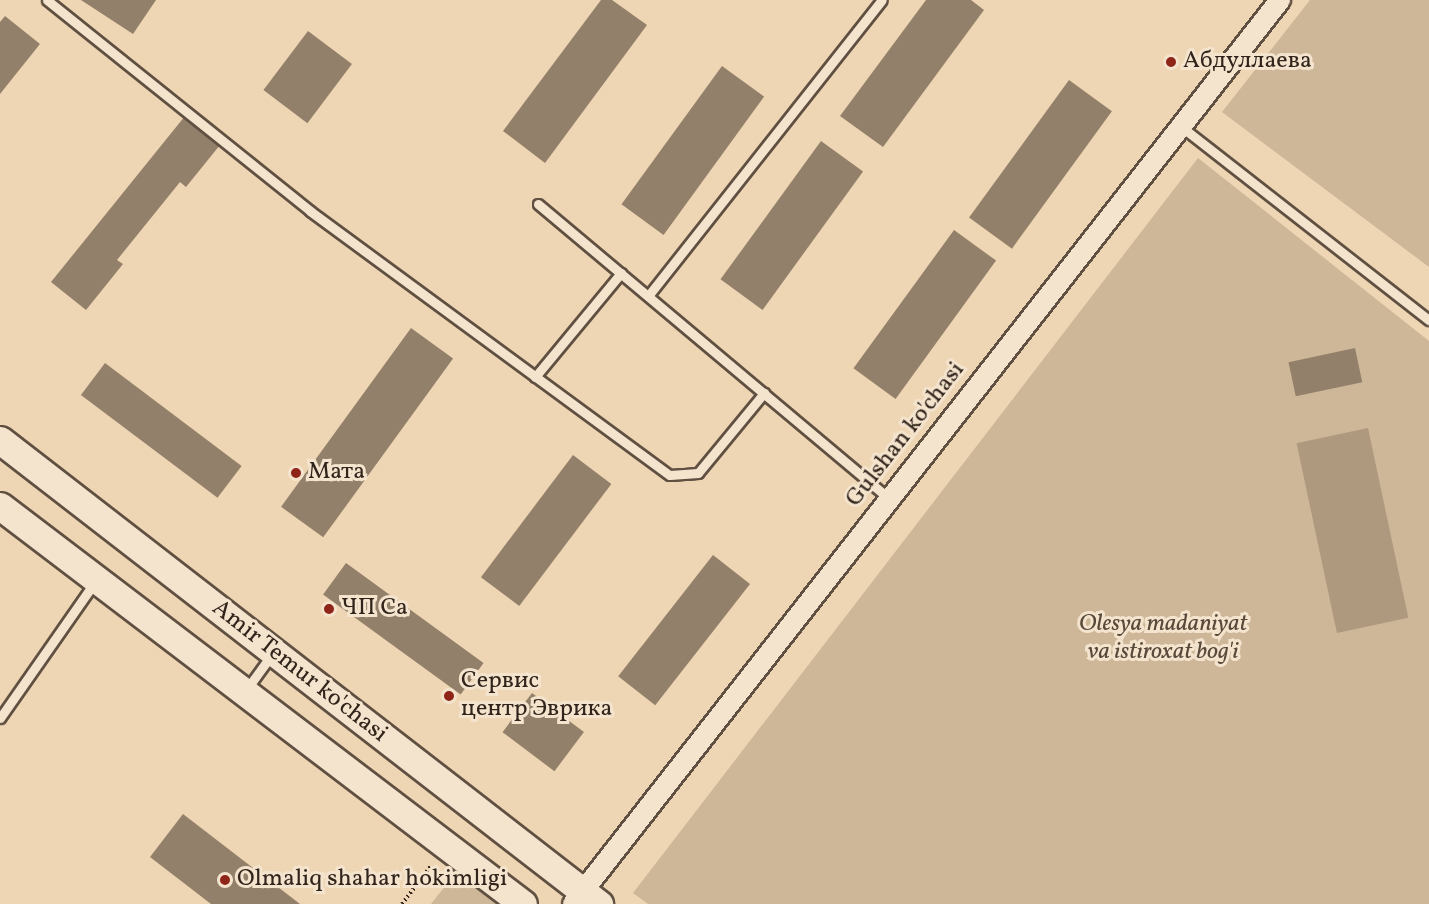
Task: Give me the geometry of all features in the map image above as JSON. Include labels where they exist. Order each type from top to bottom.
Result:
[{"type":"main road","name":"Amir Temur ko'chasi","points":[[0,440],[273,652],[585,900]]},
{"type":"main road","name":"Amir Temur ko'chasi","points":[[0,506],[523,904]]},
{"type":"street","name":"Gulshan ko'chasi","points":[[585,900],[888,498],[1184,129],[1280,0]]},
{"type":"lane","points":[[47,0],[310,212],[670,476],[698,473],[764,393]]},
{"type":"lane","points":[[648,296],[882,0]]},
{"type":"lane","points":[[1184,129],[1429,320]]},
{"type":"lane","points":[[538,204],[888,498]]},
{"type":"lane","points":[[535,377],[621,273]]},
{"type":"lane","points":[[0,718],[97,580]]},
{"type":"lane","points":[[244,692],[273,652]]},
{"type":"path","points":[[404,903],[431,866]]},
{"type":"green space","points":[[1310,0],[1429,0],[1429,267],[1222,112]]},
{"type":"green space","name":"Olesya madaniyat va istiroxat bog'i","points":[[1198,158],[1429,341],[1429,904],[648,904],[633,893]]},
{"type":"green space","points":[[457,871],[500,904],[431,904]]},
{"type":"shaded area","points":[[1368,428],[1408,618],[1337,633],[1297,443]]},
{"type":"building","points":[[81,0],[156,0],[133,34]]},
{"type":"building","points":[[601,0],[612,0],[647,25],[545,163],[503,131]]},
{"type":"building","points":[[926,0],[971,0],[984,10],[883,147],[840,116]]},
{"type":"building","points":[[5,16],[40,44],[0,94],[0,22]]},
{"type":"building","points":[[308,31],[352,64],[307,123],[263,90]]},
{"type":"building","points":[[722,66],[764,97],[664,235],[621,204]]},
{"type":"building","points":[[1069,80],[1112,111],[1012,249],[969,218]]},
{"type":"building","points":[[185,116],[220,145],[186,187],[180,182],[117,260],[123,264],[86,310],[51,282]]},
{"type":"building","points":[[821,141],[863,172],[763,310],[720,279]]},
{"type":"building","points":[[954,230],[996,261],[896,399],[853,368]]},
{"type":"building","points":[[411,328],[453,359],[323,537],[281,507]]},
{"type":"building","points":[[1355,348],[1362,382],[1296,396],[1288,362]]},
{"type":"building","points":[[105,363],[242,466],[217,498],[81,395]]},
{"type":"building","points":[[573,455],[611,484],[519,606],[481,577]]},
{"type":"building","points":[[713,555],[750,584],[655,705],[618,676]]},
{"type":"building","points":[[346,563],[484,663],[461,694],[323,595]]},
{"type":"building","points":[[532,693],[584,732],[554,771],[503,732]]},
{"type":"building","name":"Olmaliq shahar hokimligi","points":[[183,814],[300,904],[211,904],[150,857]]},
{"type":"place","name":"Абдуллаева","points":[[1171,62]]},
{"type":"place","name":"Мата","points":[[296,473]]},
{"type":"place","name":"ЧП Са","points":[[329,609]]},
{"type":"place","name":"Сервис центр Эврика","points":[[449,696]]},
{"type":"place","name":"Olmaliq shahar hokimligi","points":[[225,880]]}]
